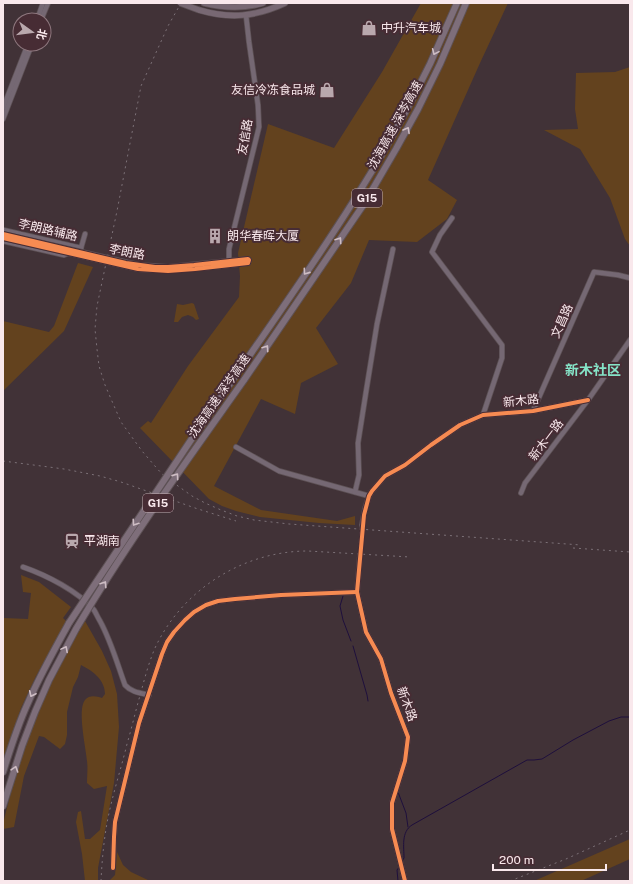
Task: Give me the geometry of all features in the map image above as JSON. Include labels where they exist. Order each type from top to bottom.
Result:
[{"type":"highway","name":"沈海高速 深岑高速","points":[[3,772],[26,705],[69,623],[187,446],[354,201],[415,94],[457,3]]},
{"type":"highway","name":"沈海高速 深岑高速","points":[[3,806],[22,746],[35,712],[49,680],[90,604],[364,204],[418,109],[434,77],[466,3]]},
{"type":"main road","points":[[180,3],[213,14],[226,16],[248,15],[285,3]]},
{"type":"main road","points":[[204,3],[227,8],[251,6],[263,3]]},
{"type":"street","name":"友信路","points":[[230,261],[228,249],[259,127],[258,105],[250,50],[248,15]]},
{"type":"street","points":[[3,108],[25,52]]},
{"type":"street","points":[[3,119],[29,52]]},
{"type":"street","points":[[452,218],[440,236],[432,252],[502,345],[502,358],[483,415]]},
{"type":"street","name":"李朗路辅路","points":[[3,230],[81,248]]},
{"type":"street","name":"李朗路","points":[[3,234],[139,267],[168,267],[230,261],[248,261],[195,269],[168,271],[139,267],[3,239]]},
{"type":"street","points":[[81,248],[85,234]]},
{"type":"street","name":"李朗路辅路","points":[[3,239],[64,255],[81,248]]},
{"type":"street","points":[[355,492],[358,475],[358,444],[366,392],[377,324],[393,249]]},
{"type":"street","name":"文昌路","points":[[533,411],[594,272],[630,278]]},
{"type":"street","points":[[588,400],[630,340]]},
{"type":"street","name":"新木路","points":[[362,525],[369,496],[385,476],[405,465],[460,425],[483,415],[533,411],[588,400]]},
{"type":"street","name":"新木一路","points":[[520,493],[525,483],[588,400]]},
{"type":"street","points":[[236,447],[279,471],[369,496]]},
{"type":"street","name":"新木路","points":[[360,556],[357,592],[366,632],[381,660],[391,693],[408,737],[405,761],[392,803],[392,829],[405,881]]},
{"type":"street","points":[[23,567],[38,572],[72,592],[94,611],[104,628],[125,685],[133,691],[149,695]]},
{"type":"street","points":[[113,868],[116,822],[134,742],[162,654],[167,642],[174,632],[194,612],[206,605],[218,601],[357,592]]},
{"type":"shaded area","points":[[421,3],[508,3],[428,180],[457,200],[447,219],[417,242],[369,240],[351,283],[316,328],[338,364],[301,383],[295,414],[261,399],[214,486],[261,510],[337,521],[355,516],[355,525],[260,517],[222,506],[209,499],[140,428],[148,421],[151,423],[188,366],[239,297],[240,276],[238,253],[268,124],[334,148],[382,72]]},
{"type":"shaded area","points":[[630,67],[630,246],[625,239],[610,198],[580,149],[544,130],[578,129],[575,109],[576,73],[615,72]]},
{"type":"shaded area","points":[[78,263],[93,267],[64,331],[3,391],[3,321],[49,332],[54,326]]},
{"type":"shaded area","points":[[177,304],[183,305],[194,304],[199,319],[196,320],[188,315],[182,317],[178,322],[174,322]]},
{"type":"shaded area","points":[[21,575],[39,582],[71,607],[63,618],[67,622],[36,676],[21,708],[3,760],[3,618],[28,619],[31,593],[23,592]]},
{"type":"shaded area","points":[[85,621],[102,651],[111,671],[117,694],[119,727],[114,783],[98,868],[98,881],[85,881],[76,822],[78,812],[81,811],[85,839],[90,839],[100,830],[107,786],[94,789],[87,783],[87,764],[82,712],[85,700],[88,697],[93,696],[102,698],[105,694],[103,684],[98,676],[81,665],[78,677],[73,687],[67,712],[67,735],[65,744],[60,749],[44,737],[39,736],[24,776],[14,827],[3,829],[12,789],[34,721],[52,679]]},
{"type":"shaded area","points":[[630,839],[630,859],[581,881],[534,881]]},
{"type":"shaded area","points":[[117,852],[123,865],[131,872],[150,881],[109,881],[115,875]]},
{"type":"waterway","points":[[343,596],[340,606],[343,620],[351,641]]},
{"type":"waterway","points":[[353,646],[368,701]]},
{"type":"waterway","points":[[402,861],[404,858],[406,832],[412,825],[527,760],[542,759],[573,740],[609,721],[621,717],[630,717]]},
{"type":"waterway","points":[[398,792],[406,813],[408,827]]},
{"type":"waterway","points":[[398,881],[397,870],[400,866]]},
{"type":"tunnel","points":[[360,556],[362,525]]},
{"type":"railway","points":[[181,3],[168,26],[141,86],[97,306],[95,329],[99,366],[105,385],[121,422],[142,451],[162,474],[192,496],[221,510],[254,520],[289,524],[581,545]]},
{"type":"railway","points":[[3,461],[64,469],[100,476],[236,521]]},
{"type":"railway","points":[[573,548],[630,552]]},
{"type":"railway","points":[[101,881],[104,841],[110,809],[146,675],[155,648],[167,627],[181,608],[198,592],[217,578],[238,566],[260,558],[284,553],[308,551],[410,557]]},
{"type":"railway","points":[[510,881],[566,859],[630,830]]},
{"type":"cycle path","points":[[3,234],[126,263],[155,267],[249,260],[248,263],[195,269],[168,271],[138,269],[3,238]]},
{"type":"cycle path","points":[[405,881],[392,829],[392,803],[405,761],[408,737],[391,693],[381,659],[366,632],[357,592],[364,515],[369,496],[385,476],[405,465],[460,425],[483,415],[533,411],[588,400]]},
{"type":"cycle path","points":[[113,868],[115,822],[139,723],[162,654],[167,642],[174,632],[194,612],[206,605],[218,601],[281,595],[357,592]]},
{"type":"place","name":"中升汽车城","points":[[369,28]]},
{"type":"place","name":"友信冷冻食品城","points":[[327,90]]},
{"type":"place","name":"朗华春晖大厦","points":[[215,236]]},
{"type":"place","name":"平湖南","points":[[72,541]]},
{"type":"district","name":"新木社区","points":[[593,370]]}]
